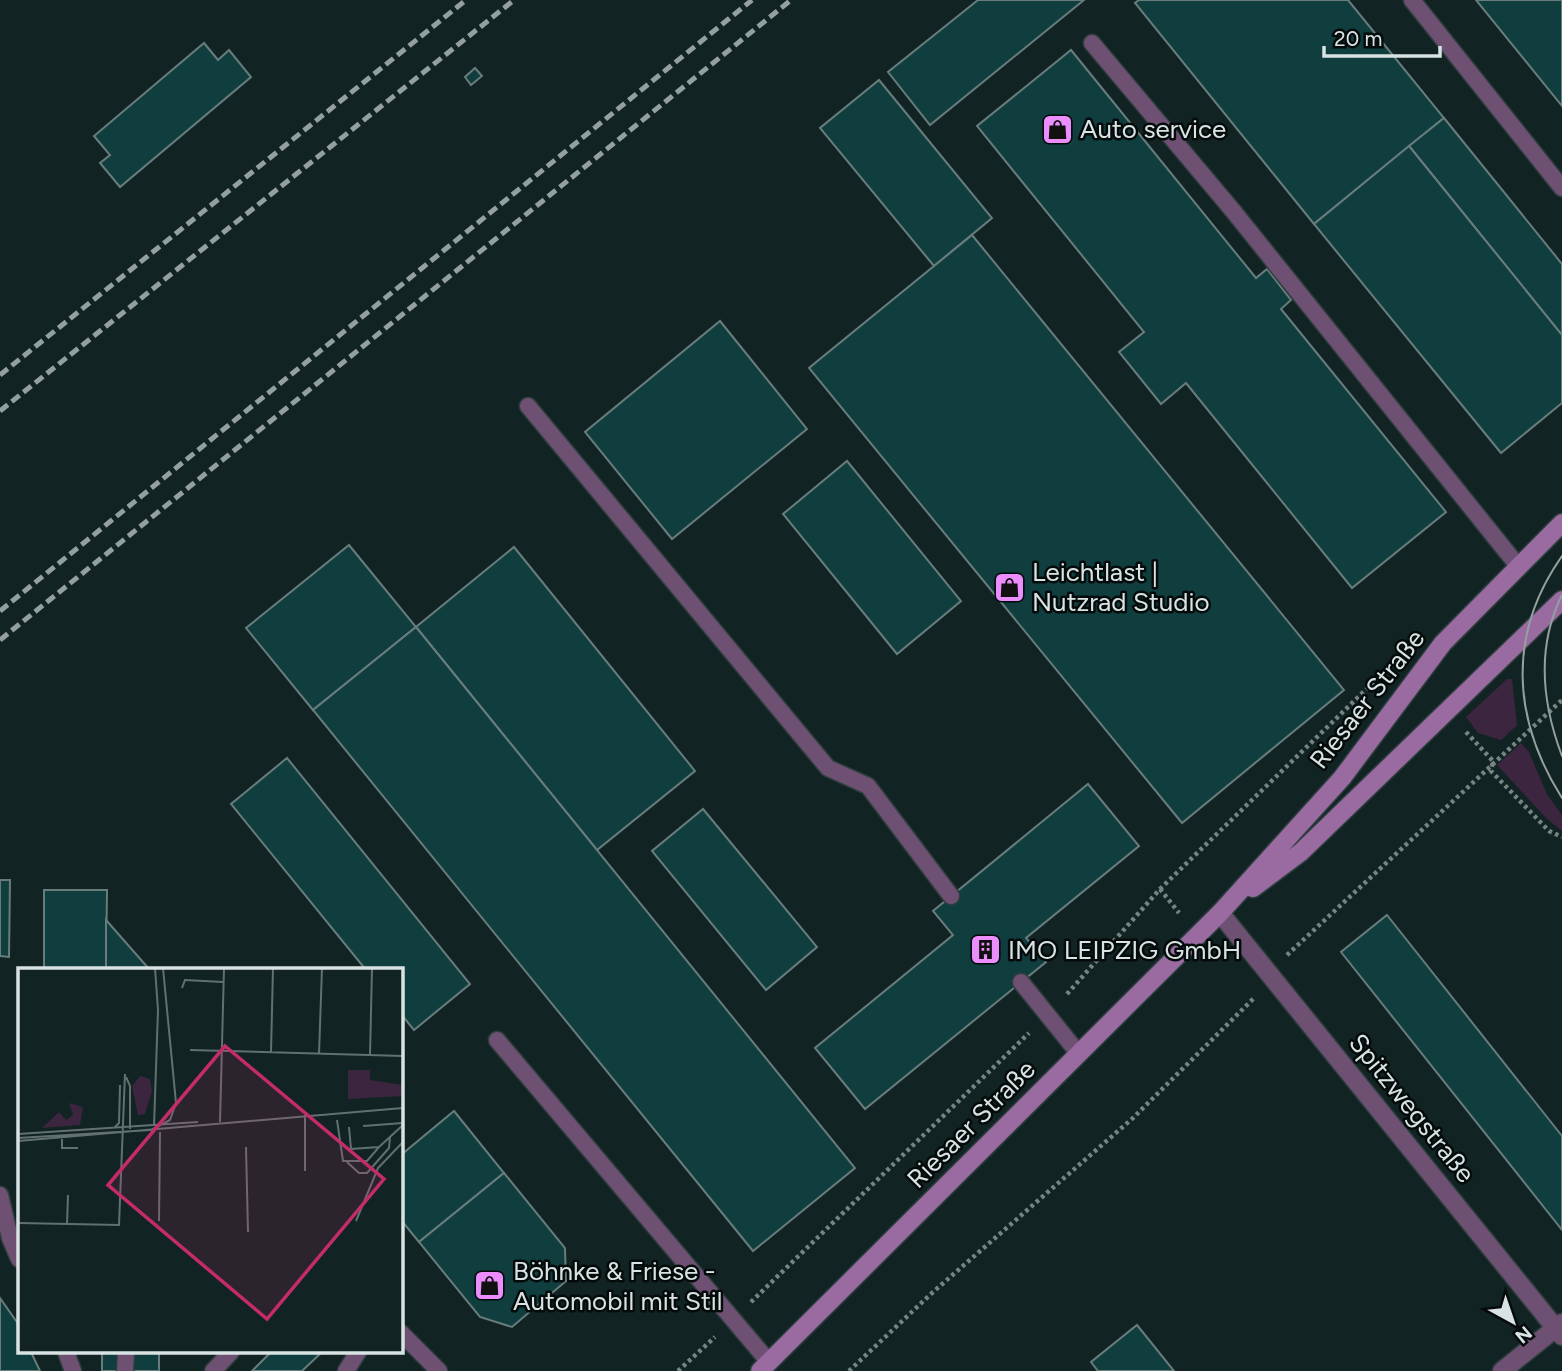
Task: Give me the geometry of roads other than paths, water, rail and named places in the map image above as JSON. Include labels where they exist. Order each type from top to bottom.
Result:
[{"type":"main road","name":"Riesaer Straße","points":[[764,1366],[1220,914],[1342,778],[1443,643],[1562,523]]},
{"type":"main road","name":"Riesaer Straße","points":[[1220,914],[1301,852],[1562,600]]},
{"type":"street","name":"Spitzwegstraße","points":[[1220,914],[1560,1329]]},
{"type":"street","points":[[1502,1371],[1560,1329]]},
{"type":"lane","points":[[1412,0],[1562,188]]},
{"type":"lane","points":[[1092,43],[1234,212],[1518,566]]},
{"type":"lane","points":[[528,407],[828,768],[869,786],[951,896]]},
{"type":"lane","points":[[1021,982],[1079,1054]]},
{"type":"lane","points":[[497,1040],[764,1366]]},
{"type":"lane","points":[[0,1195],[10,1238],[18,1257]]},
{"type":"lane","points":[[402,1334],[439,1371]]},
{"type":"lane","points":[[67,1354],[74,1371]]},
{"type":"lane","points":[[213,1371],[229,1354]]},
{"type":"lane","points":[[346,1371],[357,1354]]},
{"type":"tram line","points":[[1562,556],[1544,586],[1532,616],[1525,646],[1523,677],[1533,738],[1545,768],[1562,798]]},
{"type":"tram line","points":[[1562,595],[1548,635],[1545,655],[1546,695],[1562,756]]},
{"type":"railway","points":[[0,375],[466,0]]},
{"type":"railway","points":[[0,411],[514,0]]},
{"type":"railway","points":[[0,611],[752,0]]},
{"type":"railway","points":[[0,640],[791,0]]},
{"type":"place","name":"Auto service","points":[[1057,129]]},
{"type":"place","name":"Leichtlast | Nutzrad Studio","points":[[1009,587]]},
{"type":"place","name":"IMO LEIPZIG GmbH","points":[[985,950]]},
{"type":"place","name":"Böhnke & Friese - Automobil mit Stil","points":[[490,1286]]}]
